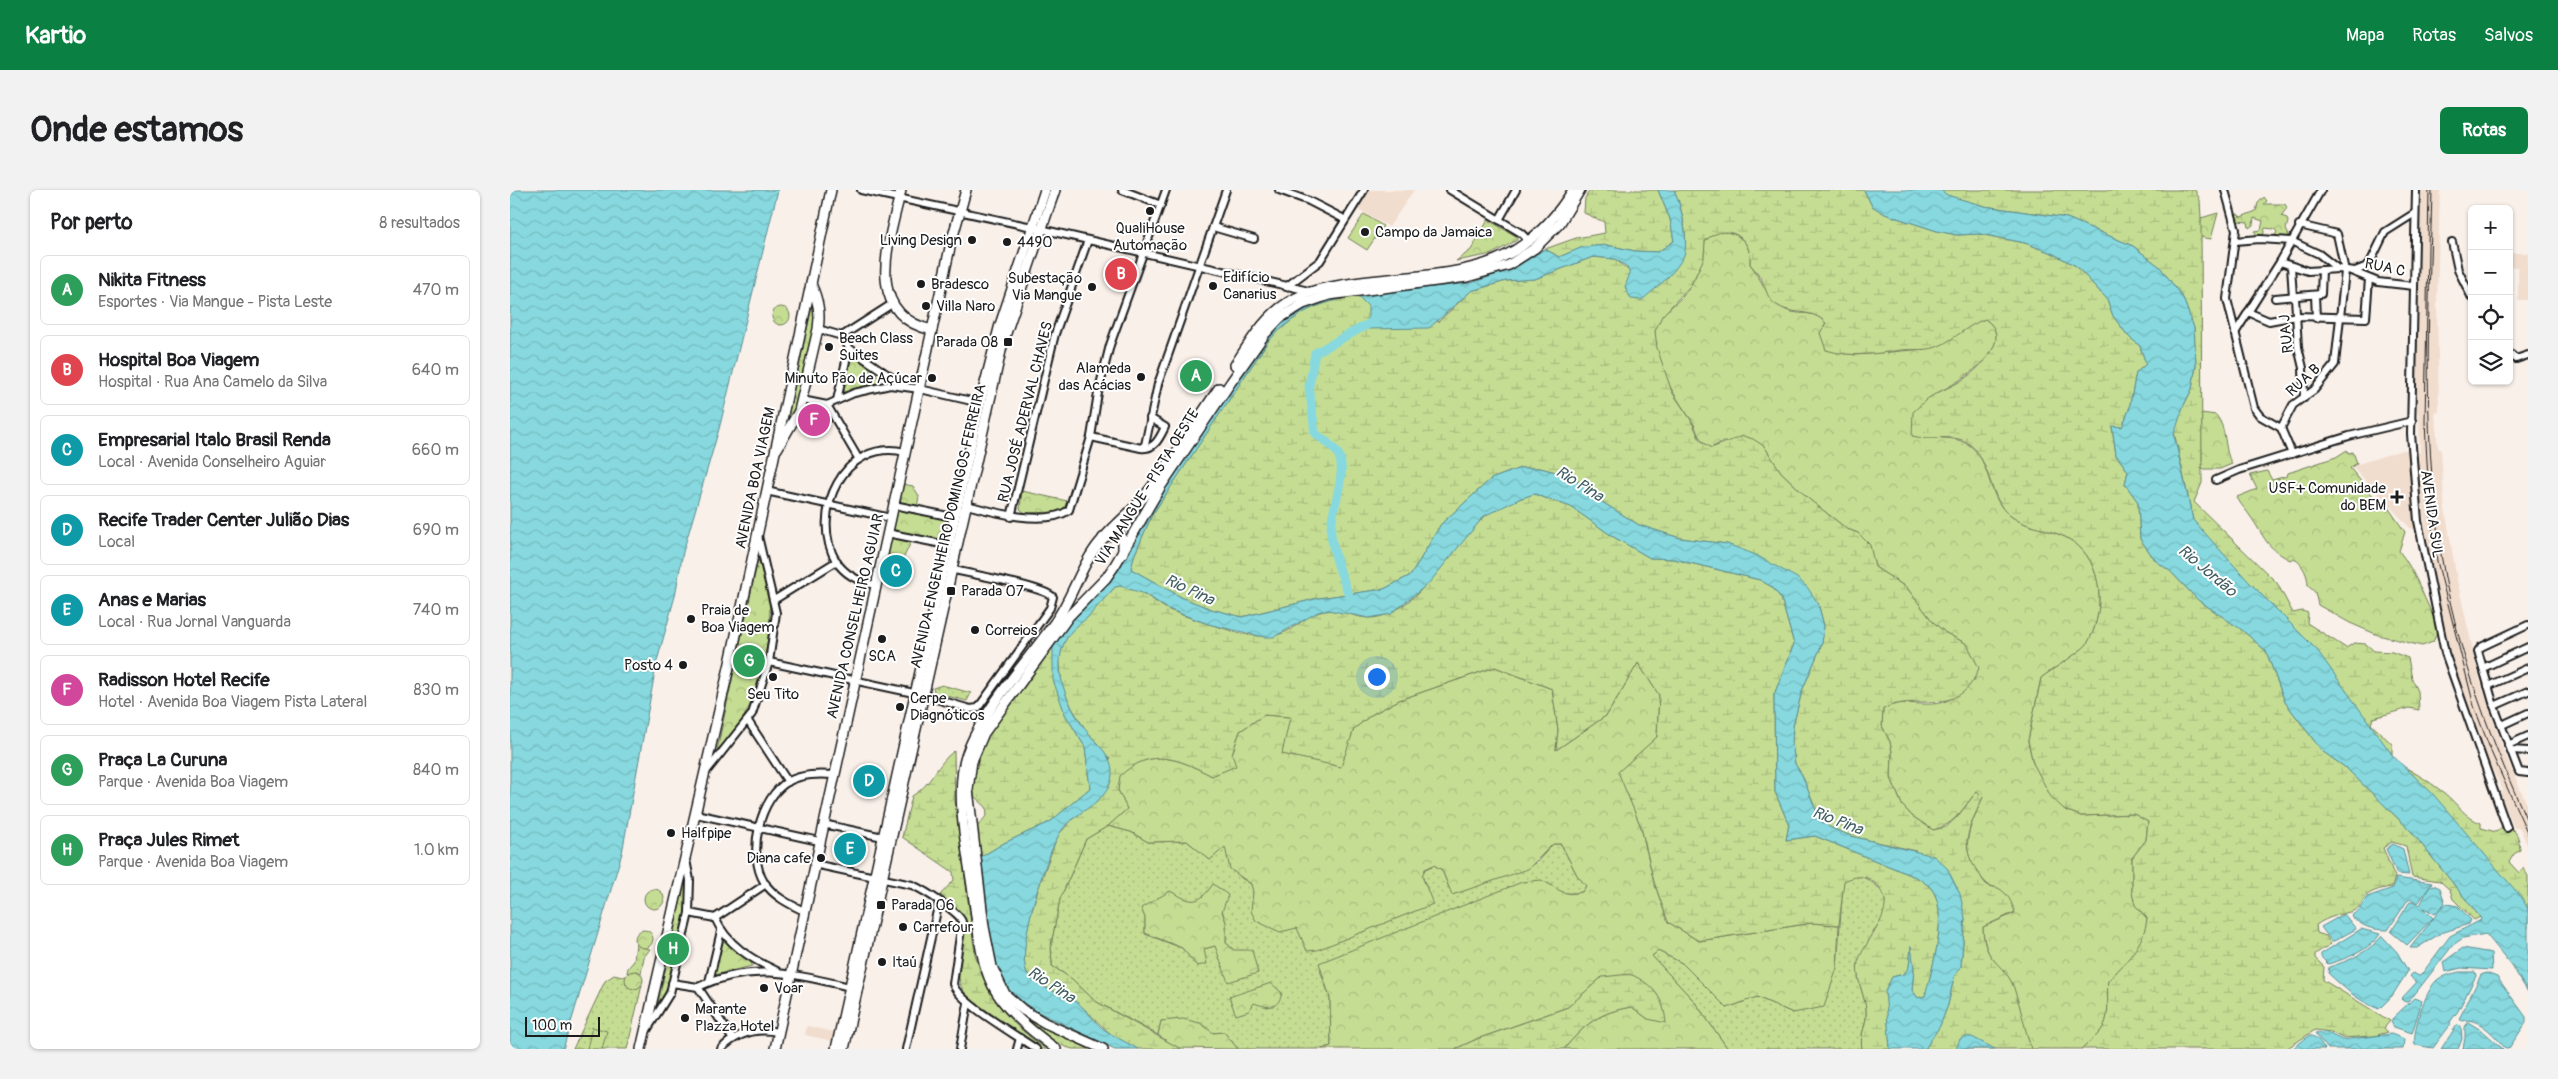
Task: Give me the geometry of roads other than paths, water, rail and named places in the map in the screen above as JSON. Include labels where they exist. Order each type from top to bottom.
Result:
[{"type":"main road","name":"AVENIDA BOA VIAGEM","points":[[641,1049],[706,773],[831,190]]},
{"type":"main road","name":"AVENIDA CONSELHEIRO AGUIAR","points":[[775,1049],[875,585],[932,330],[966,190]]},
{"type":"main road","name":"AVENIDA ENGENHEIRO DOMINGOS FERREIRA","points":[[947,569],[947,544],[999,328],[1045,190]]},
{"type":"main road","name":"AVENIDA ENGENHEIRO DOMINGOS FERREIRA","points":[[844,1049],[878,878],[947,569],[967,505],[1003,342],[1055,190]]},
{"type":"main road","points":[[1056,1049],[1030,1030],[1002,1002],[991,985],[982,959],[962,800],[963,768],[967,753],[981,724],[1057,620],[1085,564],[1102,539],[1146,494],[1266,322],[1281,308],[1309,291],[1470,269],[1495,262],[1530,242],[1548,224],[1573,190]]},
{"type":"main road","name":"VIA MANGUE - PISTA OESTE","points":[[1103,1049],[1045,1023],[1023,1010],[1014,1004],[997,980],[987,949],[969,796],[972,761],[984,733],[1069,616],[1106,578],[1123,553],[1161,486],[1230,382],[1265,334],[1288,312],[1316,298],[1329,295],[1467,277],[1509,265],[1535,248],[1560,223],[1580,190]]},
{"type":"main road","points":[[900,194],[884,269],[885,285],[892,304],[917,326],[932,330]]},
{"type":"main road","points":[[773,456],[794,422],[802,400],[818,329],[820,319],[818,303],[811,284]]},
{"type":"main road","points":[[1102,539],[1112,534],[1120,536],[1123,541],[1123,553]]},
{"type":"main road","name":"AVENIDA ENGENHEIRO DOMINGOS FERREIRA","points":[[836,1049],[878,878],[884,837],[919,694]]},
{"type":"main road","points":[[1030,1030],[1064,1049]]},
{"type":"main road","points":[[1075,1036],[1096,1049]]},
{"type":"street","points":[[861,190],[900,194],[960,211],[1309,291]]},
{"type":"street","points":[[1122,190],[1161,205]]},
{"type":"street","points":[[1011,517],[1057,516],[1069,510],[1091,437],[1098,393],[1110,345],[1166,190]]},
{"type":"street","points":[[1143,447],[1158,384],[1226,190]]},
{"type":"street","points":[[1279,190],[1309,201],[1344,219]]},
{"type":"street","points":[[1288,287],[1317,265],[1344,219],[1364,190]]},
{"type":"street","points":[[1452,190],[1521,233],[1530,242]]},
{"type":"street","points":[[1499,220],[1516,190]]},
{"type":"street","points":[[2225,190],[2235,223],[2236,241],[2226,291],[2254,408],[2260,416],[2281,428],[2292,454]]},
{"type":"street","points":[[2235,333],[2280,262],[2299,225],[2321,190]]},
{"type":"street","name":"AVENIDA SUL","points":[[2416,190],[2412,421],[2414,480],[2418,521],[2444,653],[2506,828]]},
{"type":"street","points":[[2280,262],[2308,271],[2338,269],[2348,271],[2368,265],[2385,232],[2415,213]]},
{"type":"street","name":"RUA B","points":[[2281,428],[2293,405],[2304,398],[2335,364],[2338,319],[2348,271],[2338,235],[2333,232],[2299,225]]},
{"type":"street","points":[[1213,227],[1254,239]]},
{"type":"street","points":[[2236,241],[2267,239],[2291,241],[2319,254],[2338,269]]},
{"type":"street","name":"RUA JOSÉ ADERVAL CHAVES","points":[[967,505],[1011,517],[1016,506],[1055,334],[1088,240]]},
{"type":"street","points":[[2452,242],[2458,270],[2470,295]]},
{"type":"street","name":"RUA J","points":[[2291,266],[2297,316],[2298,347],[2303,368],[2304,398]]},
{"type":"street","points":[[2316,318],[2322,270]]},
{"type":"street","name":"RUA C","points":[[2348,271],[2369,279],[2414,286]]},
{"type":"street","points":[[2248,312],[2269,321],[2297,316],[2338,319],[2366,318],[2369,279]]},
{"type":"street","points":[[2275,298],[2318,295]]},
{"type":"street","points":[[842,336],[892,304]]},
{"type":"street","points":[[818,329],[842,336],[849,348],[904,386]]},
{"type":"street","points":[[837,400],[849,348]]},
{"type":"street","points":[[2513,356],[2516,359],[2528,355]]},
{"type":"street","points":[[876,387],[880,383],[882,372]]},
{"type":"street","points":[[802,400],[826,405],[876,387],[904,386],[920,388],[980,403]]},
{"type":"street","points":[[826,405],[858,458]]},
{"type":"street","points":[[1091,437],[1148,449],[1154,445],[1165,426],[1150,418]]},
{"type":"street","points":[[2216,480],[2239,470],[2350,436],[2412,421]]},
{"type":"street","points":[[875,585],[853,577],[837,561],[828,532],[830,505],[841,476],[858,458],[875,450],[890,448],[905,452]]},
{"type":"street","points":[[766,491],[891,518]]},
{"type":"street","points":[[894,505],[953,517]]},
{"type":"street","points":[[1016,506],[1025,517]]},
{"type":"street","name":"AVENIDA BOA VIAGEM","points":[[706,773],[748,721],[757,703],[769,662],[776,613],[770,579],[757,532]]},
{"type":"street","points":[[887,533],[947,544]]},
{"type":"street","points":[[774,600],[837,561]]},
{"type":"street","points":[[769,662],[919,694],[970,709],[978,708],[1050,608],[1053,597],[1049,593],[1028,587],[947,569]]},
{"type":"street","points":[[770,579],[779,591],[785,594]]},
{"type":"street","points":[[2528,625],[2481,647],[2478,651],[2494,706],[2520,774],[2528,773]]},
{"type":"street","points":[[2483,668],[2528,647]]},
{"type":"street","points":[[2488,686],[2528,668]]},
{"type":"street","points":[[2494,706],[2528,691]]},
{"type":"street","points":[[2502,725],[2528,713]]},
{"type":"street","points":[[748,721],[788,782]]},
{"type":"street","points":[[2510,748],[2528,736]]},
{"type":"street","points":[[2510,748],[2528,751]]},
{"type":"street","points":[[804,911],[783,900],[766,884],[757,860],[756,843],[771,799],[788,782],[807,775],[834,775]]},
{"type":"street","points":[[696,814],[819,841]]},
{"type":"street","points":[[823,824],[884,837]]},
{"type":"street","name":"AVENIDA BOA VIAGEM","points":[[644,1035],[667,999],[689,913],[690,880],[686,860]]},
{"type":"street","points":[[814,864],[922,890],[962,918],[954,984],[955,991],[968,1003],[1036,1049]]},
{"type":"street","points":[[689,913],[715,918],[766,884]]},
{"type":"street","points":[[906,1049],[939,902]]},
{"type":"street","points":[[715,918],[721,931],[732,943],[754,959],[780,972]]},
{"type":"street","points":[[709,982],[721,931]]},
{"type":"street","points":[[748,972],[754,966],[754,959]]},
{"type":"street","points":[[672,983],[698,987],[709,982],[748,972],[780,972],[850,987]]},
{"type":"street","points":[[698,987],[732,1038]]},
{"type":"street","points":[[960,1049],[968,1003]]},
{"type":"street","points":[[721,1049],[732,1038],[760,1030],[778,1032]]},
{"type":"street","points":[[1017,1049],[1020,1038]]},
{"type":"water","points":[[510,190],[778,190],[719,429],[683,552],[675,596],[657,661],[622,853],[563,1049],[510,1049]]},
{"type":"water","points":[[1658,190],[1674,190],[1684,222],[1686,240],[1684,255],[1665,280],[1642,300],[1631,299],[1625,287],[1630,273],[1626,266],[1615,259],[1593,257],[1535,279],[1506,281],[1471,291],[1429,328],[1368,329],[1368,306],[1360,298],[1353,296],[1316,306],[1290,322],[1269,340],[1152,515],[1134,556],[1131,569],[1183,598],[1211,609],[1242,617],[1319,598],[1384,589],[1411,575],[1441,524],[1491,479],[1520,468],[1540,468],[1571,476],[1602,502],[1639,525],[1680,538],[1727,544],[1756,555],[1797,578],[1807,587],[1818,603],[1824,626],[1822,644],[1802,691],[1793,726],[1792,743],[1795,764],[1802,775],[1819,818],[1829,827],[1851,836],[1934,856],[1947,868],[1960,894],[1965,918],[1961,966],[1954,977],[1948,1005],[1940,1026],[1925,1049],[1890,1049],[1885,991],[1892,977],[1904,974],[1909,967],[1911,946],[1914,969],[1912,990],[1918,998],[1925,996],[1938,941],[1939,926],[1939,911],[1931,888],[1918,878],[1815,836],[1786,840],[1789,825],[1775,792],[1774,695],[1794,644],[1781,598],[1772,587],[1760,580],[1674,559],[1650,558],[1612,536],[1571,507],[1534,494],[1484,516],[1429,583],[1391,614],[1369,618],[1328,610],[1318,612],[1274,637],[1264,637],[1208,624],[1168,609],[1145,594],[1120,586],[1115,587],[1087,618],[1072,631],[1062,648],[1060,661],[1064,687],[1074,713],[1110,760],[1111,781],[1102,796],[1095,803],[1065,826],[1050,853],[1029,922],[1024,961],[1027,973],[1035,982],[1072,999],[1102,1028],[1138,1049],[1115,1049],[1032,1009],[1008,990],[997,969],[992,952],[981,857],[1004,843],[1050,822],[1090,788],[1085,747],[1065,714],[1053,680],[1053,648],[1057,637],[1073,617],[1112,578],[1125,560],[1149,511],[1266,336],[1292,313],[1326,298],[1471,283],[1512,269],[1545,249],[1559,257],[1583,247],[1607,245],[1635,251],[1658,252],[1674,241],[1670,219]]},
{"type":"water","name":"Rio Jordão","points":[[1864,190],[1941,190],[1947,195],[1984,206],[2067,218],[2133,246],[2160,267],[2183,298],[2194,328],[2196,365],[2192,389],[2183,407],[2174,435],[2193,520],[2250,583],[2317,650],[2393,756],[2432,793],[2522,898],[2528,909],[2528,992],[2512,966],[2486,934],[2463,938],[2453,945],[2414,995],[2407,1002],[2403,1001],[2402,998],[2416,983],[2410,976],[2413,973],[2421,975],[2450,936],[2481,920],[2480,917],[2411,831],[2346,768],[2322,751],[2285,702],[2266,651],[2242,630],[2198,600],[2170,571],[2156,561],[2140,539],[2138,502],[2125,484],[2128,471],[2116,455],[2112,426],[2122,427],[2129,410],[2136,373],[2146,364],[2140,346],[2128,336],[2113,316],[2107,299],[2076,266],[2052,253],[2025,243],[1980,234],[1957,235],[1937,231],[1885,214],[1872,206]]},
{"type":"water","points":[[2393,844],[2403,849],[2409,875],[2397,874],[2386,849]]},
{"type":"water","points":[[2396,878],[2432,883],[2418,903],[2411,899],[2407,901],[2388,930],[2368,927],[2359,923],[2351,916],[2359,910],[2367,897],[2393,888]]},
{"type":"water","points":[[2433,885],[2440,888],[2445,903],[2435,914],[2422,907],[2433,918],[2407,945],[2391,932],[2409,903],[2412,901],[2420,905],[2428,889]]},
{"type":"water","points":[[2447,904],[2458,906],[2471,920],[2469,924],[2441,933],[2417,948],[2410,948],[2443,906]]},
{"type":"water","points":[[2344,914],[2356,929],[2332,942],[2321,927]]},
{"type":"water","points":[[2361,929],[2380,934],[2376,940],[2364,949],[2342,959],[2328,964],[2321,957],[2321,954]]},
{"type":"water","points":[[2382,936],[2397,952],[2408,971],[2392,996],[2379,1009],[2358,998],[2328,973],[2329,967],[2358,955],[2371,947]]},
{"type":"water","points":[[2463,948],[2491,953],[2492,970],[2461,968],[2445,972],[2443,962]]},
{"type":"water","points":[[2459,972],[2475,972],[2476,976],[2458,1011],[2450,1022],[2451,1024],[2433,1048],[2415,1045],[2418,1020],[2428,992],[2437,980]]},
{"type":"water","points":[[2486,973],[2497,977],[2526,1017],[2526,1023],[2509,1048],[2505,1048],[2480,1024],[2474,1021],[2462,1021],[2459,1019],[2481,975]]},
{"type":"water","points":[[2414,998],[2422,1001],[2412,1033],[2394,1027],[2391,1022],[2394,1017]]},
{"type":"water","points":[[2468,1022],[2484,1032],[2503,1049],[2463,1049],[2465,1027]]},
{"type":"water","points":[[2457,1025],[2461,1026],[2462,1039],[2458,1049],[2441,1049]]},
{"type":"water","points":[[2326,1032],[2342,1040],[2391,1034],[2404,1039],[2403,1049],[2328,1049],[2315,1033]]},
{"type":"water","points":[[2310,1035],[2318,1039],[2325,1049],[2292,1049]]},
{"type":"water","points":[[1972,1037],[1995,1049],[1956,1049],[1960,1039]]},
{"type":"waterway","points":[[1351,601],[1337,560],[1331,534],[1340,479],[1340,459],[1334,448],[1315,433],[1309,386],[1315,353],[1374,321],[1375,316]]},
{"type":"tram line","points":[[2429,190],[2425,422],[2429,501],[2437,561],[2474,706],[2492,754],[2528,834]]},
{"type":"railway","points":[[2432,190],[2428,333],[2429,429],[2437,525],[2444,572],[2459,637],[2478,700],[2528,823]]},
{"type":"place","name":"QualiHouse Automação","points":[[1150,211]]},
{"type":"place","name":"Campo da Jamaica","points":[[1365,232]]},
{"type":"place","name":"Living Design","points":[[972,240]]},
{"type":"place","name":"4490","points":[[1007,242]]},
{"type":"place","name":"Hospital Boa Viagem","points":[[1121,274]]},
{"type":"place","name":"Bradesco","points":[[921,284]]},
{"type":"place","name":"Edifício Canarius","points":[[1213,286]]},
{"type":"place","name":"Subestação Via Mangue","points":[[1092,287]]},
{"type":"place","name":"Villa Naro","points":[[926,306]]},
{"type":"place","name":"Parada 08","points":[[1008,342]]},
{"type":"place","name":"Beach Class Suites","points":[[829,347]]},
{"type":"place","name":"Nikita Fitness","points":[[1196,376]]},
{"type":"place","name":"Alameda das Acácias","points":[[1141,377]]},
{"type":"place","name":"Minuto Pão de Açúcar","points":[[932,378]]},
{"type":"place","name":"Radisson Hotel Recife","points":[[814,420]]},
{"type":"place","name":"USF+ Comunidade do BEM","points":[[2397,497]]},
{"type":"place","name":"Empresarial Italo Brasil Renda","points":[[896,571]]},
{"type":"place","name":"Parada 07","points":[[951,591]]},
{"type":"place","name":"Praia de Boa Viagem","points":[[691,619]]},
{"type":"place","name":"Correios","points":[[975,630]]},
{"type":"place","name":"SCA","points":[[882,639]]},
{"type":"place","name":"Praça La Curuna","points":[[749,661]]},
{"type":"place","name":"Posto 4","points":[[683,665]]},
{"type":"place","name":"Seu Tito","points":[[773,677]]},
{"type":"place","name":"Cerpe Diagnóticos","points":[[900,707]]},
{"type":"place","name":"Recife Trader Center Julião Dias","points":[[869,781]]},
{"type":"place","name":"Halfpipe","points":[[671,833]]},
{"type":"place","name":"Anas e Marias","points":[[850,849]]},
{"type":"place","name":"Diana cafe","points":[[821,858]]},
{"type":"place","name":"Parada 06","points":[[881,905]]},
{"type":"place","name":"Carrefour","points":[[903,927]]},
{"type":"place","name":"Praça Jules Rimet","points":[[673,949]]},
{"type":"place","name":"Itaú","points":[[882,962]]},
{"type":"place","name":"Voar","points":[[764,988]]},
{"type":"place","name":"Marante Plazza Hotel","points":[[685,1018]]},
{"type":"water label","name":"Rio Pina","points":[[1580,483]]},
{"type":"water label","name":"Rio Pina","points":[[1190,589]]},
{"type":"water label","name":"Rio Pina","points":[[1838,820]]},
{"type":"water label","name":"Rio Pina","points":[[1052,984]]}]
